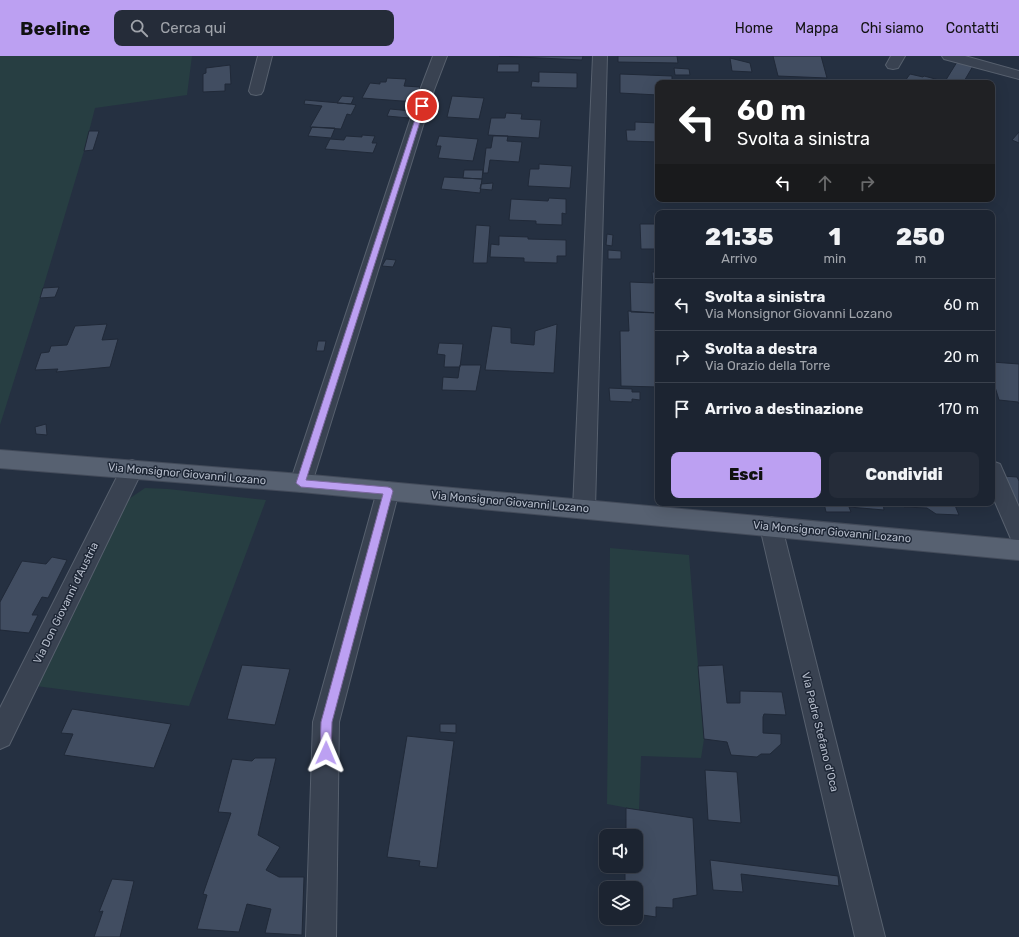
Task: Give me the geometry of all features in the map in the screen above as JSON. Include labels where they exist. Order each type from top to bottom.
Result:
[{"type":"main road","name":"Via Monsignor Giovanni Lozano","points":[[0,458],[301,483],[1019,550]]},
{"type":"street","points":[[256,91],[265,56]]},
{"type":"street","points":[[301,483],[427,90],[440,56]]},
{"type":"street","points":[[584,509],[600,56]]},
{"type":"street","points":[[949,56],[1019,75]]},
{"type":"street","name":"Via Don Giovanni d'Austria","points":[[0,736],[132,469]]},
{"type":"street","points":[[995,477],[1019,532]]},
{"type":"street","points":[[321,937],[326,722],[388,491]]},
{"type":"street","name":"Via Padre Stefano d'Oca","points":[[771,527],[870,937]]},
{"type":"green space","points":[[0,56],[192,56],[187,95],[95,108],[84,151],[40,298],[0,425]]},
{"type":"green space","points":[[145,488],[168,489],[266,500],[189,706],[36,686],[126,501]]},
{"type":"green space","points":[[610,548],[689,555],[704,739],[701,758],[641,756],[639,810],[607,804]]},
{"type":"building","points":[[499,56],[583,56],[582,60]]},
{"type":"building","points":[[618,56],[677,56],[678,63],[618,62]]},
{"type":"building","points":[[773,56],[821,56],[827,78],[778,76]]},
{"type":"building","points":[[730,58],[750,63],[752,72],[732,71]]},
{"type":"building","points":[[957,62],[973,66],[965,80],[946,80]]},
{"type":"building","points":[[498,64],[519,64],[519,72],[497,72]]},
{"type":"building","points":[[230,65],[231,84],[225,84],[225,91],[203,92],[203,74],[206,73],[206,68]]},
{"type":"building","points":[[674,68],[689,69],[690,75],[675,75]]},
{"type":"building","points":[[539,72],[577,73],[577,88],[531,87],[532,81],[539,82]]},
{"type":"building","points":[[620,74],[672,76],[672,80],[655,80],[655,95],[620,93]]},
{"type":"building","points":[[910,74],[939,80],[906,80]]},
{"type":"building","points":[[387,78],[406,79],[404,86],[420,87],[415,102],[362,98],[370,83],[380,84],[380,82],[386,82]]},
{"type":"building","points":[[342,96],[354,97],[351,104],[337,103]]},
{"type":"building","points":[[452,96],[484,98],[479,119],[447,117]]},
{"type":"building","points":[[305,100],[356,105],[351,115],[347,114],[341,129],[310,127],[322,106],[304,104]]},
{"type":"building","points":[[390,109],[412,111],[409,118],[387,116]]},
{"type":"building","points":[[506,113],[522,114],[521,119],[541,120],[539,138],[488,135],[491,118],[505,118]]},
{"type":"building","points":[[635,122],[655,123],[655,142],[627,141],[626,130],[635,130]]},
{"type":"building","points":[[312,127],[335,128],[331,138],[308,136]]},
{"type":"building","points":[[89,131],[99,131],[93,150],[84,151]]},
{"type":"building","points":[[1019,132],[1019,143],[1012,140]]},
{"type":"building","points":[[362,135],[375,136],[372,143],[377,143],[373,153],[325,149],[330,139],[344,140],[346,136],[362,137]]},
{"type":"building","points":[[439,136],[478,139],[473,161],[438,158],[441,146],[436,146]]},
{"type":"building","points":[[493,136],[508,136],[507,141],[522,142],[519,162],[490,160],[488,173],[483,173],[486,148],[491,148]]},
{"type":"building","points":[[539,164],[572,166],[570,188],[528,186],[530,169],[539,169]]},
{"type":"building","points":[[464,170],[483,170],[482,179],[463,178]]},
{"type":"building","points":[[444,177],[482,179],[480,193],[441,189]]},
{"type":"building","points":[[493,183],[492,190],[480,189],[481,184]]},
{"type":"building","points":[[549,198],[566,199],[566,214],[562,213],[562,225],[536,224],[536,221],[509,220],[511,199],[548,201]]},
{"type":"building","points":[[640,224],[655,224],[655,249],[641,249]]},
{"type":"building","points":[[476,225],[490,226],[487,263],[473,263]]},
{"type":"building","points":[[607,234],[613,235],[612,246],[606,245]]},
{"type":"building","points":[[499,236],[528,237],[528,239],[566,240],[566,256],[557,256],[557,263],[524,262],[524,258],[490,257],[491,244],[499,245]]},
{"type":"building","points":[[608,250],[621,251],[621,259],[608,259]]},
{"type":"building","points":[[386,259],[396,260],[393,267],[382,266]]},
{"type":"building","points":[[652,272],[655,272],[655,313],[631,312],[630,282],[653,283]]},
{"type":"building","points":[[59,287],[55,297],[40,298],[43,288]]},
{"type":"building","points":[[628,311],[655,313],[655,387],[621,386],[620,331],[629,331]]},
{"type":"building","points":[[107,324],[102,340],[118,339],[110,367],[56,372],[58,369],[35,370],[41,353],[49,352],[51,346],[67,345],[75,326]]},
{"type":"building","points":[[557,324],[554,373],[485,370],[492,326],[511,328],[511,343],[534,345],[535,331]]},
{"type":"building","points":[[318,341],[326,341],[324,351],[316,351]]},
{"type":"building","points":[[439,343],[463,344],[460,367],[444,367],[445,355],[437,354]]},
{"type":"building","points":[[995,362],[1019,364],[1019,404],[1018,402],[999,400],[995,387]]},
{"type":"building","points":[[460,365],[481,365],[476,391],[442,390],[443,377],[458,378]]},
{"type":"building","points":[[609,388],[632,389],[632,392],[640,392],[640,400],[632,399],[632,402],[610,401]]},
{"type":"building","points":[[46,424],[47,435],[36,434],[35,427]]},
{"type":"building","points":[[1002,476],[1017,477],[1019,481],[1019,512]]},
{"type":"building","points":[[825,506],[883,506],[884,510],[849,507],[851,512],[826,512]]},
{"type":"building","points":[[955,506],[959,515],[936,514],[927,508],[904,507]]},
{"type":"building","points":[[52,557],[67,560],[48,598],[42,597],[32,615],[38,615],[29,633],[0,630],[0,602],[22,561],[46,564]]},
{"type":"building","points":[[242,665],[290,669],[275,725],[227,719]]},
{"type":"building","points":[[723,665],[727,703],[740,703],[740,691],[782,692],[786,715],[764,714],[763,717],[763,733],[781,734],[781,744],[770,754],[761,754],[757,757],[731,755],[727,742],[704,739],[698,666]]},
{"type":"building","points":[[72,709],[171,724],[154,768],[64,755],[73,734],[61,733]]},
{"type":"building","points":[[440,724],[456,724],[456,733],[440,732]]},
{"type":"building","points":[[407,736],[454,741],[437,868],[419,866],[420,861],[387,857]]},
{"type":"building","points":[[255,758],[276,758],[258,835],[280,847],[266,870],[279,877],[304,877],[302,935],[265,933],[271,909],[247,904],[239,932],[197,929],[207,895],[203,894],[231,813],[218,812],[232,759],[252,761]]},
{"type":"building","points":[[705,770],[737,772],[741,823],[708,820]]},
{"type":"building","points":[[626,808],[693,818],[697,895],[673,899],[673,908],[656,907],[656,917],[643,915],[643,881],[625,881],[625,873],[643,873],[643,829],[626,829]]},
{"type":"building","points":[[710,860],[838,876],[839,886],[741,874],[743,892],[713,890]]},
{"type":"building","points":[[112,879],[134,881],[120,937],[94,937],[103,911],[99,912]]},
{"type":"route","points":[[326,753],[326,722],[388,491],[301,483],[422,106]]}]
